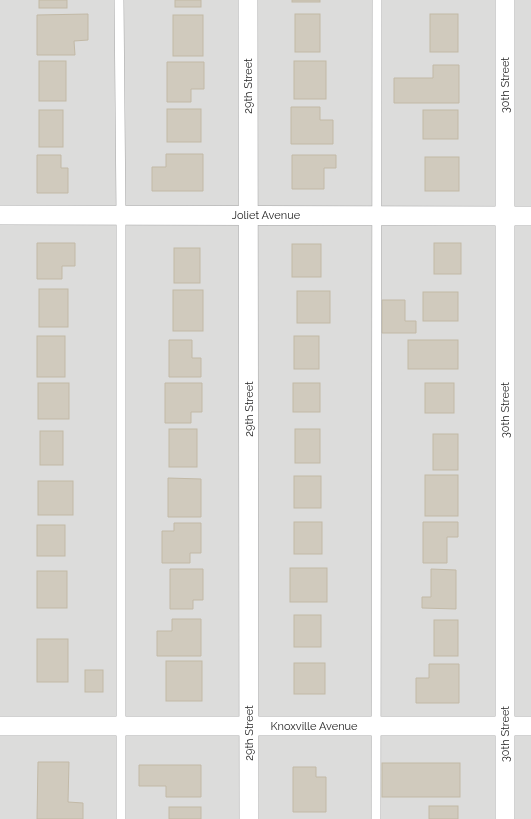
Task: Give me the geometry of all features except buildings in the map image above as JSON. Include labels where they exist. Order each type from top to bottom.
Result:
[{"type":"street","name":"29th Street","points":[[248,0],[249,819]]},
{"type":"street","name":"30th Street","points":[[505,0],[505,819]]},
{"type":"street","name":"Joliet Avenue","points":[[0,216],[531,216]]},
{"type":"street","name":"Knoxville Avenue","points":[[0,726],[531,726]]},
{"type":"lane","points":[[119,0],[121,216],[122,819]]},
{"type":"lane","points":[[376,819],[377,0]]},
{"type":"shaded area","points":[[0,0],[531,0],[531,819],[0,819]]}]
